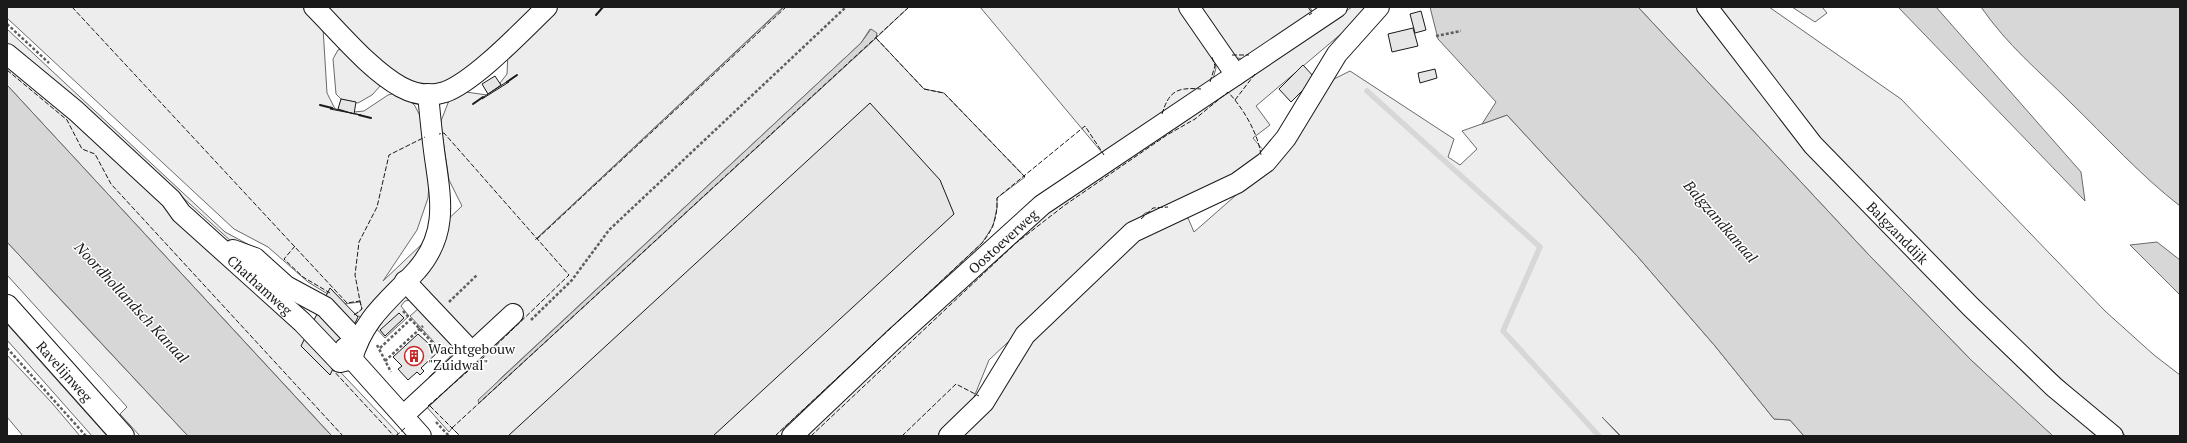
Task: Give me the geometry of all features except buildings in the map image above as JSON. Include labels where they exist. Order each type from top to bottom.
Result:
[{"type":"main road","name":"Ravelijnweg","points":[[7,306],[123,436]]},
{"type":"street","points":[[314,7],[384,76],[401,87],[418,93],[428,94],[446,92],[474,74],[547,7]]},
{"type":"street","points":[[1189,7],[1236,75]]},
{"type":"street","name":"Oostoeverweg","points":[[792,436],[893,340],[1042,205],[1337,7]]},
{"type":"street","points":[[949,436],[984,402],[1025,335],[1133,232],[1197,204],[1236,183],[1266,162],[1286,138],[1337,54],[1379,7]]},
{"type":"street","name":"Balgzanddijk","points":[[1707,7],[1813,145],[1971,307],[2054,387],[2113,436]]},
{"type":"street","name":"Chathamweg","points":[[7,54],[88,122],[171,199],[181,213],[302,322],[340,362],[358,343]]},
{"type":"street","points":[[358,343],[390,297],[427,256],[438,232],[442,207],[428,94]]},
{"type":"street","name":"Chathamweg","points":[[171,199],[186,207],[279,292],[314,316],[350,353],[358,343]]},
{"type":"street","points":[[405,281],[472,352]]},
{"type":"street","points":[[404,415],[472,352],[521,318]]},
{"type":"street","name":"Chathamweg","points":[[358,343],[404,415],[421,436]]},
{"type":"path","points":[[521,318],[572,280],[608,230],[846,7]]},
{"type":"path","points":[[1436,36],[1461,31]]},
{"type":"path","points":[[390,297],[446,358]]},
{"type":"path","points":[[380,348],[427,304]]},
{"type":"path","points":[[358,343],[380,348]]},
{"type":"path","points":[[7,348],[86,436]]},
{"type":"path","points":[[380,348],[394,377]]},
{"type":"shaded area","points":[[7,7],[307,7],[323,28],[327,93],[335,109],[354,113],[364,111],[388,95],[395,93],[407,97],[415,106],[420,116],[429,185],[428,198],[417,230],[383,281],[462,206],[449,180],[442,133],[441,121],[448,103],[459,91],[487,95],[501,85],[500,83],[507,74],[508,52],[554,7],[783,7],[535,240],[784,7],[909,7],[876,38],[924,89],[944,93],[1025,177],[997,198],[997,208],[993,226],[982,243],[775,436],[460,436],[452,428],[449,432],[424,404],[432,380],[429,377],[458,349],[456,346],[446,355],[410,316],[419,308],[410,300],[405,301],[401,306],[409,316],[385,338],[363,314],[361,317],[355,315],[362,309],[360,302],[344,304],[308,282],[268,247],[234,229],[7,18]],"holes":[[[870,29],[877,35],[876,38],[479,403],[501,378],[861,43]]]},
{"type":"shaded area","points":[[319,7],[542,7],[458,78],[430,86],[403,81]]},
{"type":"shaded area","points":[[980,7],[1180,7],[1214,57],[1216,68],[1213,79],[1104,155]]},
{"type":"shaded area","points":[[1194,7],[1310,7],[1314,15],[1242,59],[1233,57]]},
{"type":"shaded area","points":[[1352,7],[1367,7],[1355,22],[1256,106],[1270,125],[1253,138],[1264,151],[1217,186],[1161,210],[1145,213],[989,360],[972,402],[938,436],[804,436],[910,334],[1052,209]]},
{"type":"shaded area","points":[[1638,7],[1696,7],[1749,76],[1999,347],[2096,436],[2053,436],[2040,425],[1971,360],[1868,254]]},
{"type":"shaded area","points":[[1716,7],[1769,7],[1901,99],[2105,311],[2154,355],[2180,375],[2180,436],[2126,436],[2087,403],[1964,288],[1821,143]]},
{"type":"shaded area","points":[[1792,7],[1822,7],[1827,13],[1815,22]]},
{"type":"shaded area","points":[[7,29],[225,232],[257,249],[278,265],[275,269],[233,243],[93,116],[7,43]]},
{"type":"shaded area","points":[[345,48],[381,85],[372,95],[358,103],[341,99],[336,94],[333,59],[338,50]]},
{"type":"shaded area","points":[[7,64],[72,118],[328,359],[398,433],[396,436],[332,436],[7,85]]},
{"type":"shaded area","points":[[1350,71],[1454,139],[1448,157],[1460,165],[1477,149],[1462,131],[1507,115],[1638,257],[1715,346],[1774,419],[1790,420],[1804,436],[1621,436],[1602,417],[1620,436],[957,436],[1020,355],[1137,238],[1177,218],[1188,218],[1194,232],[1284,153],[1330,81]]},
{"type":"shaded area","points":[[7,242],[188,436],[140,436],[120,414],[127,407],[7,275]]},
{"type":"shaded area","points":[[7,324],[107,436],[92,436],[7,340]]},
{"type":"shaded area","points":[[7,355],[52,403],[80,436],[23,436],[7,417]]},
{"type":"water","name":"Balgzandkanaal","points":[[1430,7],[1638,7],[1868,254],[1971,360],[2053,436],[1804,436],[1790,420],[1774,419],[1715,346],[1638,257],[1507,115],[1482,124],[1496,102],[1438,39]]},
{"type":"water","points":[[1898,7],[1936,7],[2081,172],[2085,201]]},
{"type":"water","points":[[1981,7],[2180,7],[2180,206],[2137,169],[2023,57],[1991,21]]},
{"type":"water","points":[[871,29],[877,33],[876,38],[479,403],[478,400],[861,43]]},
{"type":"water","name":"Noordhollandsch Kanaal","points":[[7,85],[332,436],[188,436],[7,242]]},
{"type":"water","points":[[2157,242],[2180,260],[2180,295],[2130,245]]},
{"type":"waterway","points":[[1367,91],[1540,247],[1503,331],[1599,436]]},
{"type":"fence","points":[[72,7],[347,303],[360,301],[355,275],[359,242],[377,207],[389,155],[425,137]]},
{"type":"fence","points":[[537,239],[786,7]]},
{"type":"fence","points":[[452,428],[909,7]]},
{"type":"fence","points":[[1308,7],[1312,13],[1309,15]]},
{"type":"fence","points":[[876,38],[924,89],[944,93],[1025,177]]},
{"type":"fence","points":[[1232,55],[1249,55]]},
{"type":"fence","points":[[1210,82],[1215,66],[1212,57]]},
{"type":"fence","points":[[7,70],[67,120],[82,149],[95,154],[111,184],[343,436]]},
{"type":"fence","points":[[1235,100],[1255,74]]},
{"type":"fence","points":[[1162,114],[1168,100],[1175,92],[1186,89],[1201,89]]},
{"type":"fence","points":[[811,436],[1016,243],[1065,205],[1167,135],[1195,119],[1228,92],[1249,121],[1257,138],[1261,155]]},
{"type":"fence","points":[[775,436],[982,243],[989,233],[996,217],[997,198],[1085,126],[1104,155]]},
{"type":"fence","points":[[428,406],[483,358],[569,275],[444,133],[439,134]]},
{"type":"fence","points":[[1141,219],[1153,208],[1168,207]]},
{"type":"fence","points":[[295,246],[284,259],[303,277],[330,293]]},
{"type":"fence","points":[[354,315],[362,309],[360,301]]},
{"type":"fence","points":[[331,368],[394,436]]},
{"type":"fence","points":[[902,436],[956,384],[979,396]]},
{"type":"fence","points":[[430,406],[460,436]]},
{"type":"fence","points":[[396,436],[405,428]]},
{"type":"wall","points":[[596,15],[603,7]]},
{"type":"wall","points":[[507,82],[517,75]]},
{"type":"wall","points":[[473,104],[483,97]]},
{"type":"wall","points":[[320,105],[332,108]]},
{"type":"wall","points":[[359,115],[371,118]]},
{"type":"place","name":"Wachtgebouw \"Zuidwal\"","points":[[414,356]]}]
